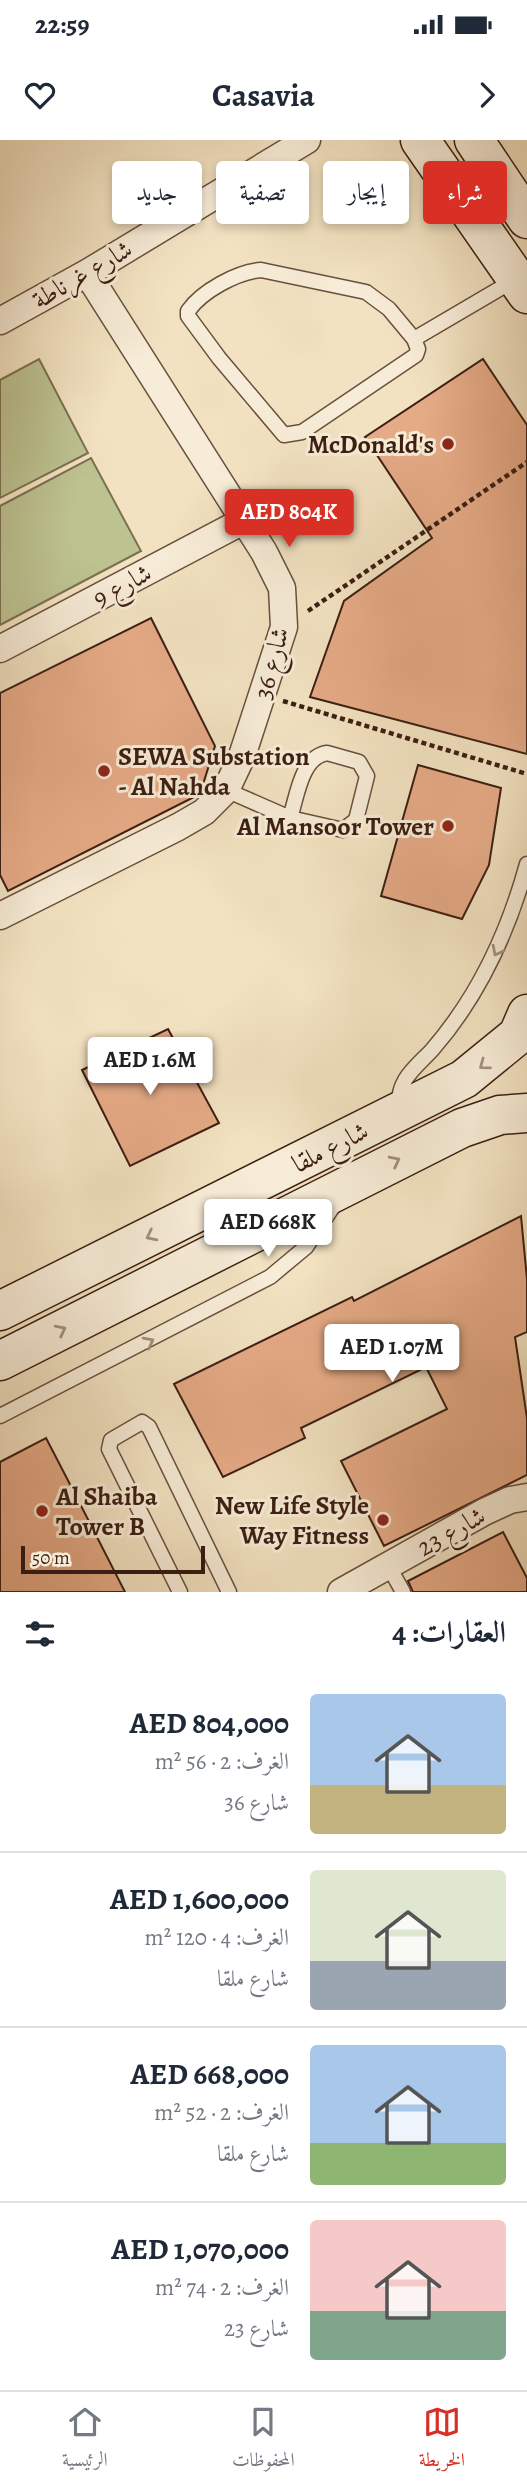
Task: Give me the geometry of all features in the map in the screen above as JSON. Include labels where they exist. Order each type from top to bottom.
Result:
[{"type":"street","name":"شارع غرناطة","points":[[0,321],[87,273],[307,140]]},
{"type":"street","points":[[474,140],[527,219]]},
{"type":"street","points":[[418,142],[521,287]]},
{"type":"street","name":"شارع 36","points":[[0,916],[178,827],[204,811],[226,790],[236,774],[284,628],[282,588],[245,520],[87,273]]},
{"type":"street","name":"شارع 9","points":[[0,649],[245,520]]},
{"type":"street","name":"شارع ملقا","points":[[0,1311],[399,1112],[483,1066],[518,1035],[527,1014]]},
{"type":"street","name":"شارع ملقا","points":[[0,1361],[462,1128],[500,1115],[527,1112]]},
{"type":"street","name":"شارع 23","points":[[341,1592],[484,1512],[510,1500],[527,1497]]},
{"type":"lane","points":[[261,270],[343,285],[366,292],[389,309],[414,339],[418,349],[412,359],[302,432],[290,436],[278,431],[219,358],[191,320],[188,311],[195,303],[239,274],[261,270]]},
{"type":"lane","points":[[414,339],[521,287]]},
{"type":"lane","points":[[226,790],[290,818],[337,831],[348,828],[356,820],[367,776],[363,766],[354,760],[327,753],[315,757],[307,766],[290,818]]},
{"type":"lane","points":[[399,1112],[398,1096],[404,1079],[451,1027],[484,976],[502,940],[527,864]]},
{"type":"lane","points":[[0,1416],[270,1277],[313,1238],[332,1210],[341,1189]]},
{"type":"lane","points":[[180,1592],[109,1449],[111,1440],[142,1422],[149,1427],[229,1592]]},
{"type":"lane","points":[[388,1565],[403,1592]]},
{"type":"path","points":[[284,628],[527,462]]},
{"type":"path","points":[[264,695],[527,774]]},
{"type":"green space","points":[[39,359],[88,453],[0,498],[0,380]]},
{"type":"green space","points":[[91,458],[141,551],[0,625],[0,506]]},
{"type":"building","points":[[483,359],[527,425],[527,754],[310,697],[344,601],[432,538],[365,437]]},
{"type":"building","name":"SEWA Substation - Al Nahda","points":[[151,618],[215,746],[200,794],[8,891],[0,875],[0,693]]},
{"type":"building","name":"Al Mansoor Tower","points":[[418,765],[501,788],[489,865],[462,919],[381,896]]},
{"type":"building","points":[[168,1029],[219,1123],[130,1166],[82,1070]]},
{"type":"building","points":[[521,1216],[527,1279],[527,1332],[515,1337],[527,1418],[527,1475],[384,1546],[341,1461],[447,1409],[426,1367],[301,1428],[305,1438],[223,1477],[174,1384],[352,1297],[354,1301]]},
{"type":"building","name":"Al Shaiba Tower B","points":[[46,1438],[125,1592],[0,1592],[0,1462]]},
{"type":"building","points":[[503,1532],[527,1578],[527,1592],[413,1592],[408,1581]]},
{"type":"place","name":"McDonald's","points":[[448,444]]},
{"type":"place","name":"SEWA Substation - Al Nahda","points":[[104,771]]},
{"type":"place","name":"Al Mansoor Tower","points":[[448,826]]},
{"type":"place","name":"Al Shaiba Tower B","points":[[42,1511]]},
{"type":"place","name":"New Life Style Way Fitness","points":[[383,1520]]}]
